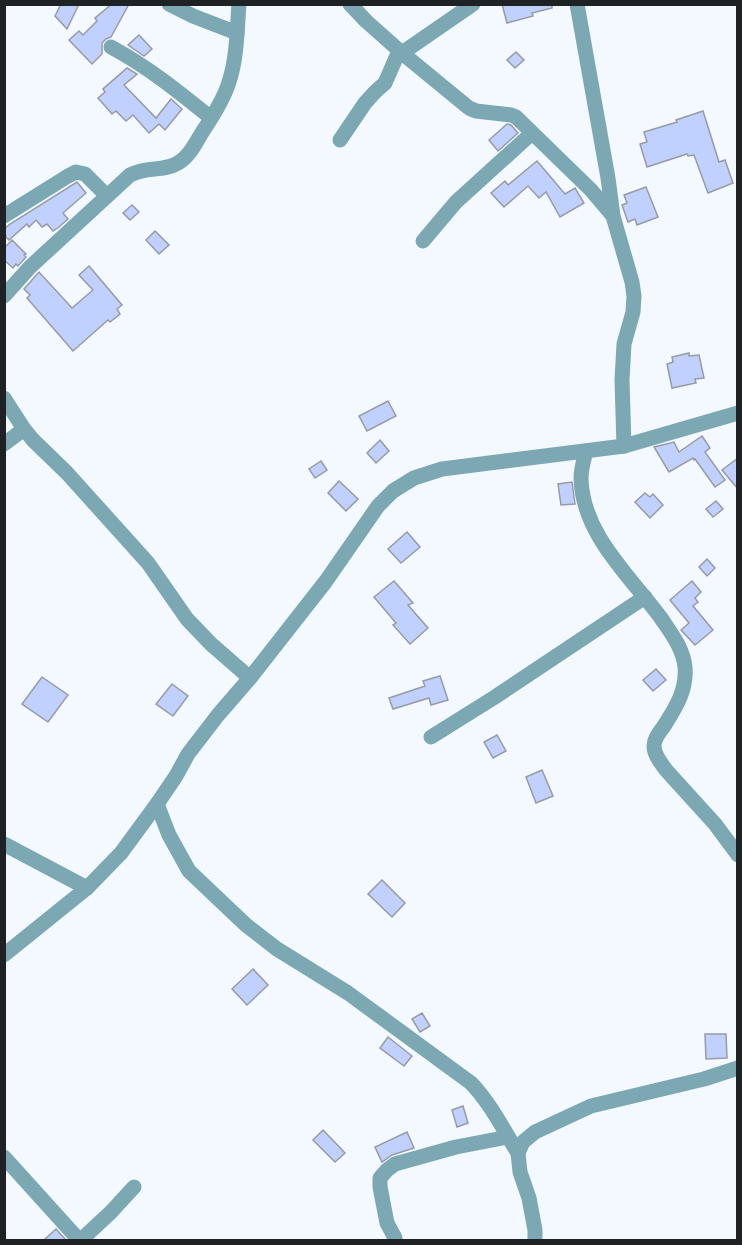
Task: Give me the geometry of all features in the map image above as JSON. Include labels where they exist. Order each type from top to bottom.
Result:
[{"type":"street","points":[[169,4],[237,33]]},
{"type":"street","points":[[4,296],[30,267],[130,175],[139,170],[167,168],[188,155],[230,81],[239,4]]},
{"type":"street","points":[[350,4],[401,52],[469,108],[516,117],[591,190],[613,216]]},
{"type":"street","points":[[339,140],[365,103],[385,83],[401,52],[474,4]]},
{"type":"street","points":[[578,4],[613,216],[634,296],[633,312],[624,344],[622,380],[624,446]]},
{"type":"street","points":[[111,46],[162,78],[211,118]]},
{"type":"street","points":[[423,241],[456,202],[532,133]]},
{"type":"street","points":[[4,216],[76,172],[85,174],[107,196]]},
{"type":"street","points":[[4,398],[33,440],[67,473],[148,563],[186,619],[250,678]]},
{"type":"street","points":[[4,956],[87,888],[121,853],[176,776],[188,754],[326,581],[378,506],[393,491],[414,478],[442,469],[624,446],[738,413]]},
{"type":"street","points":[[4,444],[24,429]]},
{"type":"street","points":[[586,451],[581,476],[584,501],[591,520],[600,539],[676,638],[685,665],[683,690],[678,704],[655,740],[654,748],[666,770],[715,824],[738,855]]},
{"type":"street","points":[[431,737],[645,597]]},
{"type":"street","points":[[157,804],[169,835],[189,871],[246,925],[277,949],[348,993],[471,1083],[487,1102],[518,1153],[520,1172],[531,1209],[535,1240]]},
{"type":"street","points":[[4,844],[87,888]]},
{"type":"street","points":[[518,1153],[523,1142],[535,1132],[591,1106],[704,1079],[738,1068]]},
{"type":"street","points":[[395,1238],[387,1222],[380,1187],[380,1178],[387,1170],[395,1164],[456,1147],[508,1137]]},
{"type":"street","points":[[4,1157],[80,1240],[134,1187]]},
{"type":"building","points":[[61,4],[79,4],[67,29],[55,16]]},
{"type":"building","points":[[112,4],[129,4],[111,37],[102,43],[102,54],[92,64],[69,40],[79,31],[83,35],[97,21],[95,18]]},
{"type":"building","points":[[502,4],[552,4],[552,8],[507,23]]},
{"type":"building","points":[[139,35],[152,49],[144,56],[128,45]]},
{"type":"building","points":[[516,52],[524,60],[515,68],[507,60]]},
{"type":"building","points":[[127,68],[137,74],[124,85],[156,118],[171,99],[182,109],[165,130],[159,124],[149,133],[133,115],[126,121],[116,111],[112,114],[98,98],[105,92],[103,89]]},
{"type":"building","points":[[703,111],[719,162],[725,160],[733,183],[708,193],[694,155],[688,156],[687,154],[647,167],[640,144],[647,142],[644,132]]},
{"type":"building","points":[[507,124],[518,133],[498,151],[489,140]]},
{"type":"building","points":[[537,161],[565,194],[575,188],[584,203],[560,217],[546,192],[539,198],[528,186],[504,207],[491,193],[505,181],[508,185]]},
{"type":"building","points":[[77,182],[86,193],[63,213],[68,219],[59,227],[53,231],[47,224],[42,227],[36,220],[29,227],[27,224],[9,240],[4,235],[4,229],[10,224]]},
{"type":"building","points":[[646,187],[658,217],[637,225],[635,219],[628,222],[622,205],[627,203],[624,195]]},
{"type":"building","points":[[132,205],[139,212],[130,220],[123,213]]},
{"type":"building","points":[[155,231],[169,245],[159,254],[146,240]]},
{"type":"building","points":[[12,240],[26,254],[18,266],[16,264],[13,268],[4,260],[4,248]]},
{"type":"building","points":[[89,266],[122,305],[117,309],[120,314],[110,322],[108,320],[73,351],[27,298],[30,295],[24,289],[39,272],[72,308],[93,290],[79,275]]},
{"type":"building","points":[[689,353],[689,356],[699,355],[704,378],[695,379],[696,383],[672,388],[667,364],[673,362],[672,357]]},
{"type":"building","points":[[388,401],[396,416],[367,431],[359,416]]},
{"type":"building","points":[[702,436],[710,448],[705,452],[725,480],[715,487],[693,458],[669,472],[654,447],[674,442],[679,452]]},
{"type":"building","points":[[380,440],[389,451],[376,463],[367,453]]},
{"type":"building","points":[[738,458],[738,489],[722,470]]},
{"type":"building","points":[[321,461],[327,470],[315,478],[309,469]]},
{"type":"building","points":[[339,481],[358,499],[346,511],[328,493]]},
{"type":"building","points":[[572,482],[575,504],[561,505],[558,484]]},
{"type":"building","points":[[645,493],[650,497],[653,494],[663,505],[650,518],[635,502]]},
{"type":"building","points":[[716,501],[723,509],[713,517],[706,509]]},
{"type":"building","points":[[407,532],[420,547],[401,563],[388,549]]},
{"type":"building","points":[[707,559],[715,568],[707,576],[699,567]]},
{"type":"building","points":[[394,581],[413,603],[408,605],[428,628],[410,644],[393,625],[396,623],[374,597]]},
{"type":"building","points":[[692,581],[701,592],[695,598],[698,602],[693,606],[713,630],[695,645],[681,630],[689,623],[670,600]]},
{"type":"building","points":[[656,669],[666,680],[653,691],[643,680]]},
{"type":"building","points":[[440,676],[448,700],[431,705],[429,698],[393,709],[389,698],[425,686],[423,681]]},
{"type":"building","points":[[42,677],[68,695],[48,722],[22,704]]},
{"type":"building","points":[[172,684],[188,696],[173,716],[156,704]]},
{"type":"building","points":[[497,735],[506,751],[493,758],[484,742]]},
{"type":"building","points":[[542,770],[553,796],[536,803],[526,777]]},
{"type":"building","points":[[382,880],[405,903],[392,917],[368,894]]},
{"type":"building","points":[[253,969],[268,985],[247,1005],[232,989]]},
{"type":"building","points":[[422,1013],[430,1026],[420,1032],[412,1019]]},
{"type":"building","points":[[705,1034],[726,1034],[727,1058],[706,1059]]},
{"type":"building","points":[[388,1037],[412,1056],[404,1066],[380,1048]]},
{"type":"building","points":[[463,1106],[468,1123],[457,1127],[452,1110]]},
{"type":"building","points":[[323,1130],[345,1153],[335,1162],[313,1140]]},
{"type":"building","points":[[407,1132],[414,1148],[392,1155],[382,1162],[375,1147]]},
{"type":"building","points":[[56,1229],[66,1240],[44,1240]]}]
